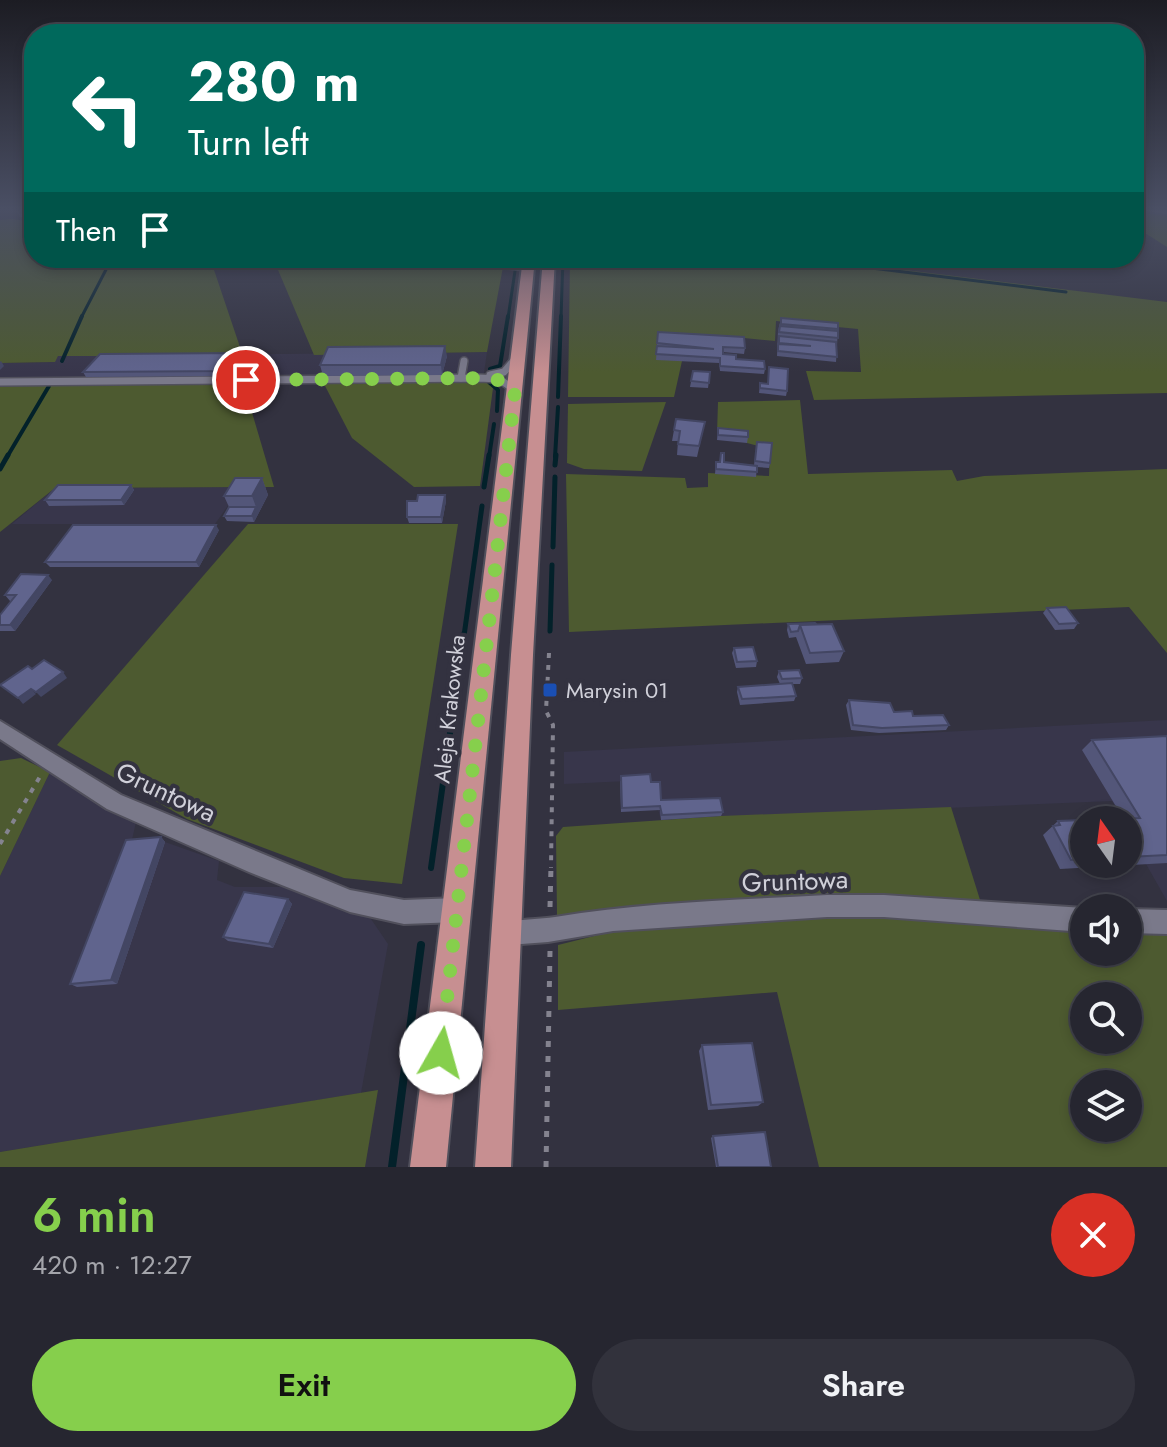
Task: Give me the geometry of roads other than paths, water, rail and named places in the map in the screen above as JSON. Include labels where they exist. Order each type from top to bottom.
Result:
[{"type":"main road","name":"Aleja Krakowska","points":[[428,1167],[527,268]]},
{"type":"main road","points":[[493,1167],[522,655],[548,268]]},
{"type":"street","name":"Gruntowa","points":[[0,729],[114,802],[350,901],[404,912],[458,910]]},
{"type":"street","name":"Gruntowa","points":[[508,933],[613,919],[827,906],[884,906],[1070,919]]},
{"type":"street","points":[[1142,921],[1167,922]]},
{"type":"lane","points":[[479,378],[504,372],[519,352]]},
{"type":"lane","points":[[461,378],[464,361]]},
{"type":"lane","points":[[0,382],[479,378],[499,379],[515,390]]},
{"type":"waterway","points":[[82,316],[107,268]]},
{"type":"waterway","points":[[561,318],[563,268]]},
{"type":"waterway","points":[[871,268],[1066,292]]},
{"type":"waterway","points":[[508,318],[515,271]]},
{"type":"waterway","points":[[62,361],[82,316]]},
{"type":"waterway","points":[[490,369],[500,366],[508,316]]},
{"type":"waterway","points":[[558,397],[561,316]]},
{"type":"waterway","points":[[489,382],[498,390],[497,411]]},
{"type":"waterway","points":[[7,457],[49,386]]},
{"type":"waterway","points":[[555,457],[558,407]]},
{"type":"waterway","points":[[489,457],[494,424]]},
{"type":"waterway","points":[[0,469],[8,455]]},
{"type":"waterway","points":[[484,487],[489,455]]},
{"type":"waterway","points":[[555,465],[556,455]]},
{"type":"waterway","points":[[553,547],[555,477]]},
{"type":"waterway","points":[[464,636],[482,506]]},
{"type":"waterway","points":[[550,631],[552,565]]},
{"type":"waterway","points":[[431,868],[464,634]]},
{"type":"waterway","points":[[392,1167],[421,945]]},
{"type":"place","name":"Marysin 01","points":[[550,690]]}]
